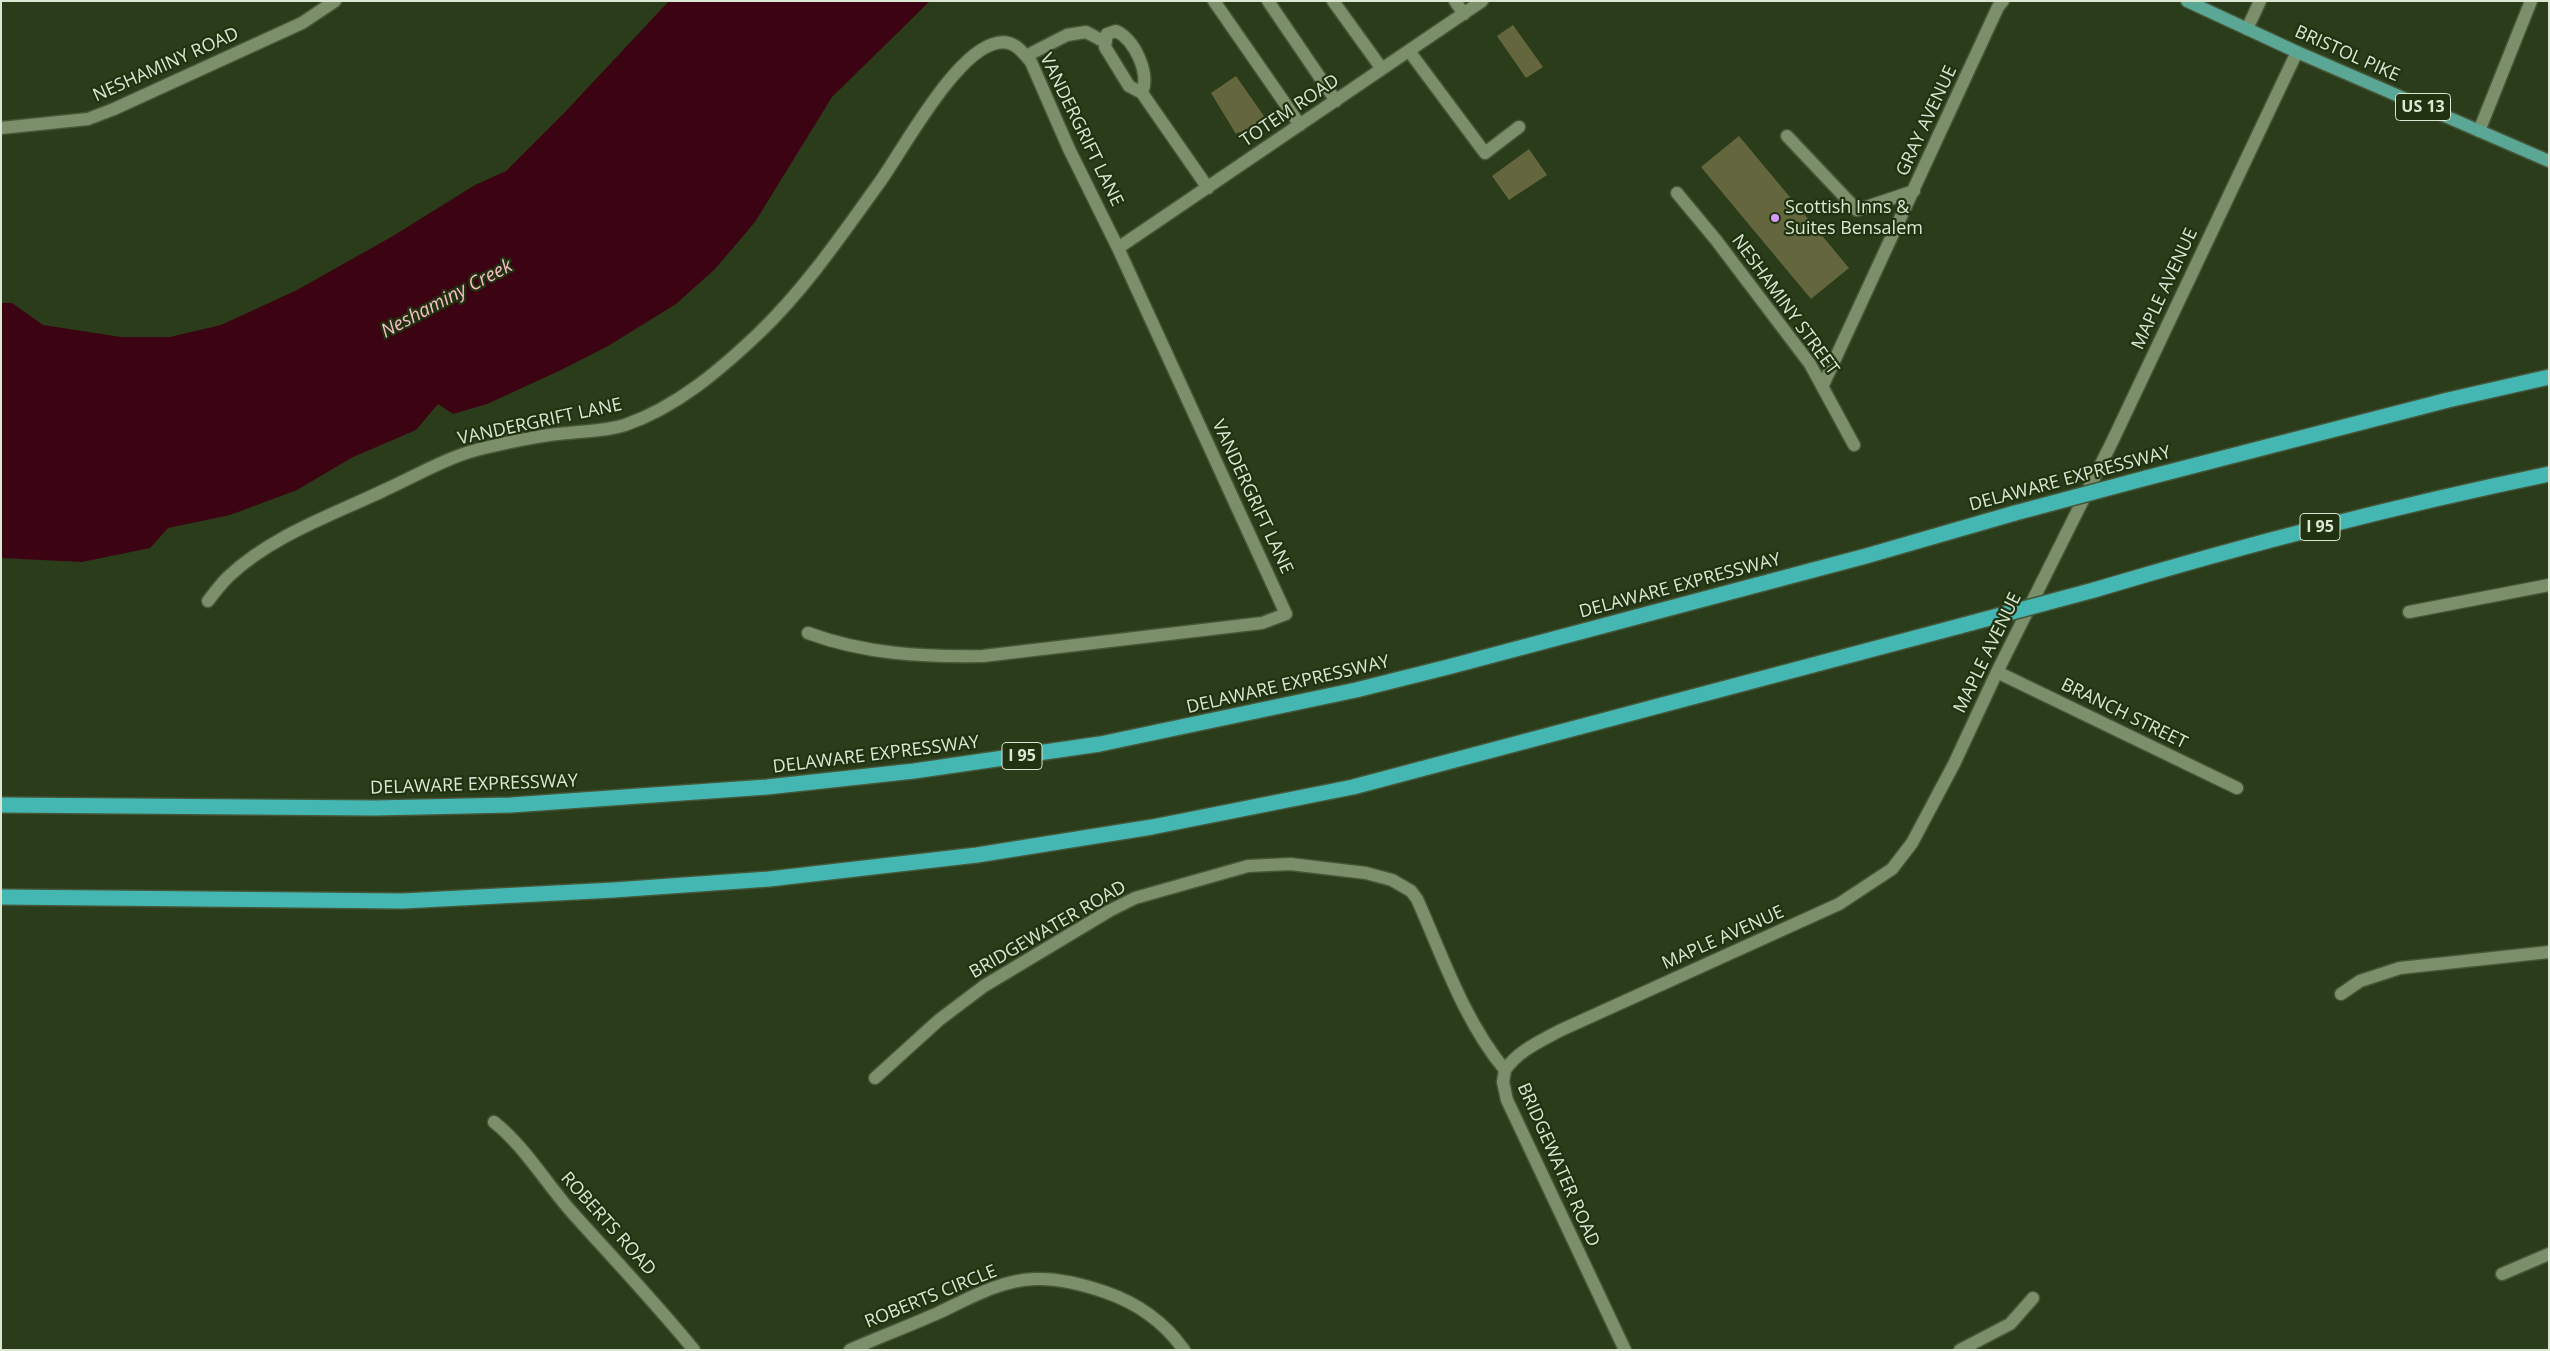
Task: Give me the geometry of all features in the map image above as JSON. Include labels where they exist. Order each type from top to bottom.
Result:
[{"type":"highway","name":"DELAWARE EXPRESSWAY","points":[[1,805],[375,808],[511,805],[767,787],[914,771],[1080,747],[1167,731],[1439,669],[1866,556],[2014,513],[2146,478],[2448,400],[2549,377]]},
{"type":"highway","name":"I 95","points":[[1,897],[403,900],[614,890],[769,879],[978,855],[1162,826],[1353,787],[2094,590],[2313,529],[2465,491],[2549,474]]},
{"type":"main road","name":"BRISTOL PIKE","points":[[2187,1],[2297,52],[2549,161]]},
{"type":"street","name":"NESHAMINY ROAD","points":[[1,128],[88,119],[114,110],[302,23],[335,1]]},
{"type":"street","points":[[1214,1],[1300,125]]},
{"type":"street","points":[[1333,1],[1382,70]]},
{"type":"street","points":[[1455,1],[1464,14]]},
{"type":"street","name":"TOTEM ROAD","points":[[1118,248],[1482,1]]},
{"type":"street","points":[[2247,29],[2260,1]]},
{"type":"street","points":[[2479,131],[2531,1]]},
{"type":"street","points":[[1272,3],[1336,101]]},
{"type":"street","name":"GRAY AVENUE","points":[[1823,385],[2000,3]]},
{"type":"street","points":[[1142,92],[1145,74],[1126,36],[1116,31],[1107,34],[1105,47],[1129,86],[1142,92],[1208,188]]},
{"type":"street","points":[[1026,56],[1067,35],[1086,32],[1105,42]]},
{"type":"street","name":"VANDERGRIFT LANE","points":[[208,601],[228,577],[288,535],[438,464],[478,449],[569,432],[606,430],[627,424],[651,413],[706,380],[764,329],[808,277],[878,185],[934,100],[954,76],[982,51],[997,42],[1014,44],[1026,56],[1118,248],[1286,614],[1262,623],[983,656],[937,657],[866,650],[838,644],[808,633]]},
{"type":"street","points":[[1409,51],[1484,153],[1519,127]]},
{"type":"street","name":"MAPLE AVENUE","points":[[1505,1070],[1511,1061],[1525,1049],[1559,1031],[1839,904],[1892,868],[1912,843],[1930,812],[1997,672],[2112,442],[2297,52]]},
{"type":"street","points":[[1787,136],[1857,210],[1914,191]]},
{"type":"street","name":"NESHAMINY STREET","points":[[1677,194],[1716,240],[1810,364],[1854,445]]},
{"type":"street","points":[[2409,612],[2549,585]]},
{"type":"street","name":"BRANCH STREET","points":[[1997,672],[2237,788]]},
{"type":"street","name":"BRIDGEWATER ROAD","points":[[875,1078],[939,1020],[984,986],[1109,911],[1135,898],[1248,866],[1290,864],[1366,873],[1392,880],[1411,891],[1417,899],[1470,1018],[1488,1050],[1505,1070],[1503,1082],[1507,1100],[1625,1350]]},
{"type":"street","points":[[2341,994],[2360,981],[2400,968],[2549,952]]},
{"type":"street","name":"ROBERTS ROAD","points":[[494,1122],[513,1138],[568,1208],[659,1307],[694,1350]]},
{"type":"street","points":[[2502,1274],[2549,1254]]},
{"type":"street","name":"ROBERTS CIRCLE","points":[[850,1350],[977,1294],[1015,1282],[1034,1279],[1084,1284],[1116,1295],[1144,1310],[1159,1321],[1184,1350]]},
{"type":"street","points":[[1960,1350],[2010,1324],[2033,1298]]},
{"type":"water","name":"Neshaminy Creek","points":[[669,1],[930,1],[832,97],[755,222],[715,269],[676,304],[608,346],[487,404],[453,414],[438,404],[416,430],[353,457],[297,490],[230,515],[168,528],[150,548],[82,562],[1,558],[1,303],[12,303],[43,325],[121,337],[170,337],[221,325],[297,290],[393,236],[475,185],[506,171],[566,111]]},
{"type":"building","points":[[1513,25],[1543,67],[1526,78],[1497,36]]},
{"type":"building","points":[[1236,76],[1266,119],[1242,136],[1239,132],[1236,134],[1211,93]]},
{"type":"building","name":"Scottish Inns & Suites Bensalem","points":[[1739,136],[1849,268],[1811,299],[1701,167]]},
{"type":"building","points":[[1529,149],[1547,175],[1509,200],[1492,176]]},
{"type":"place","name":"Scottish Inns & Suites Bensalem","points":[[1775,218]]}]
